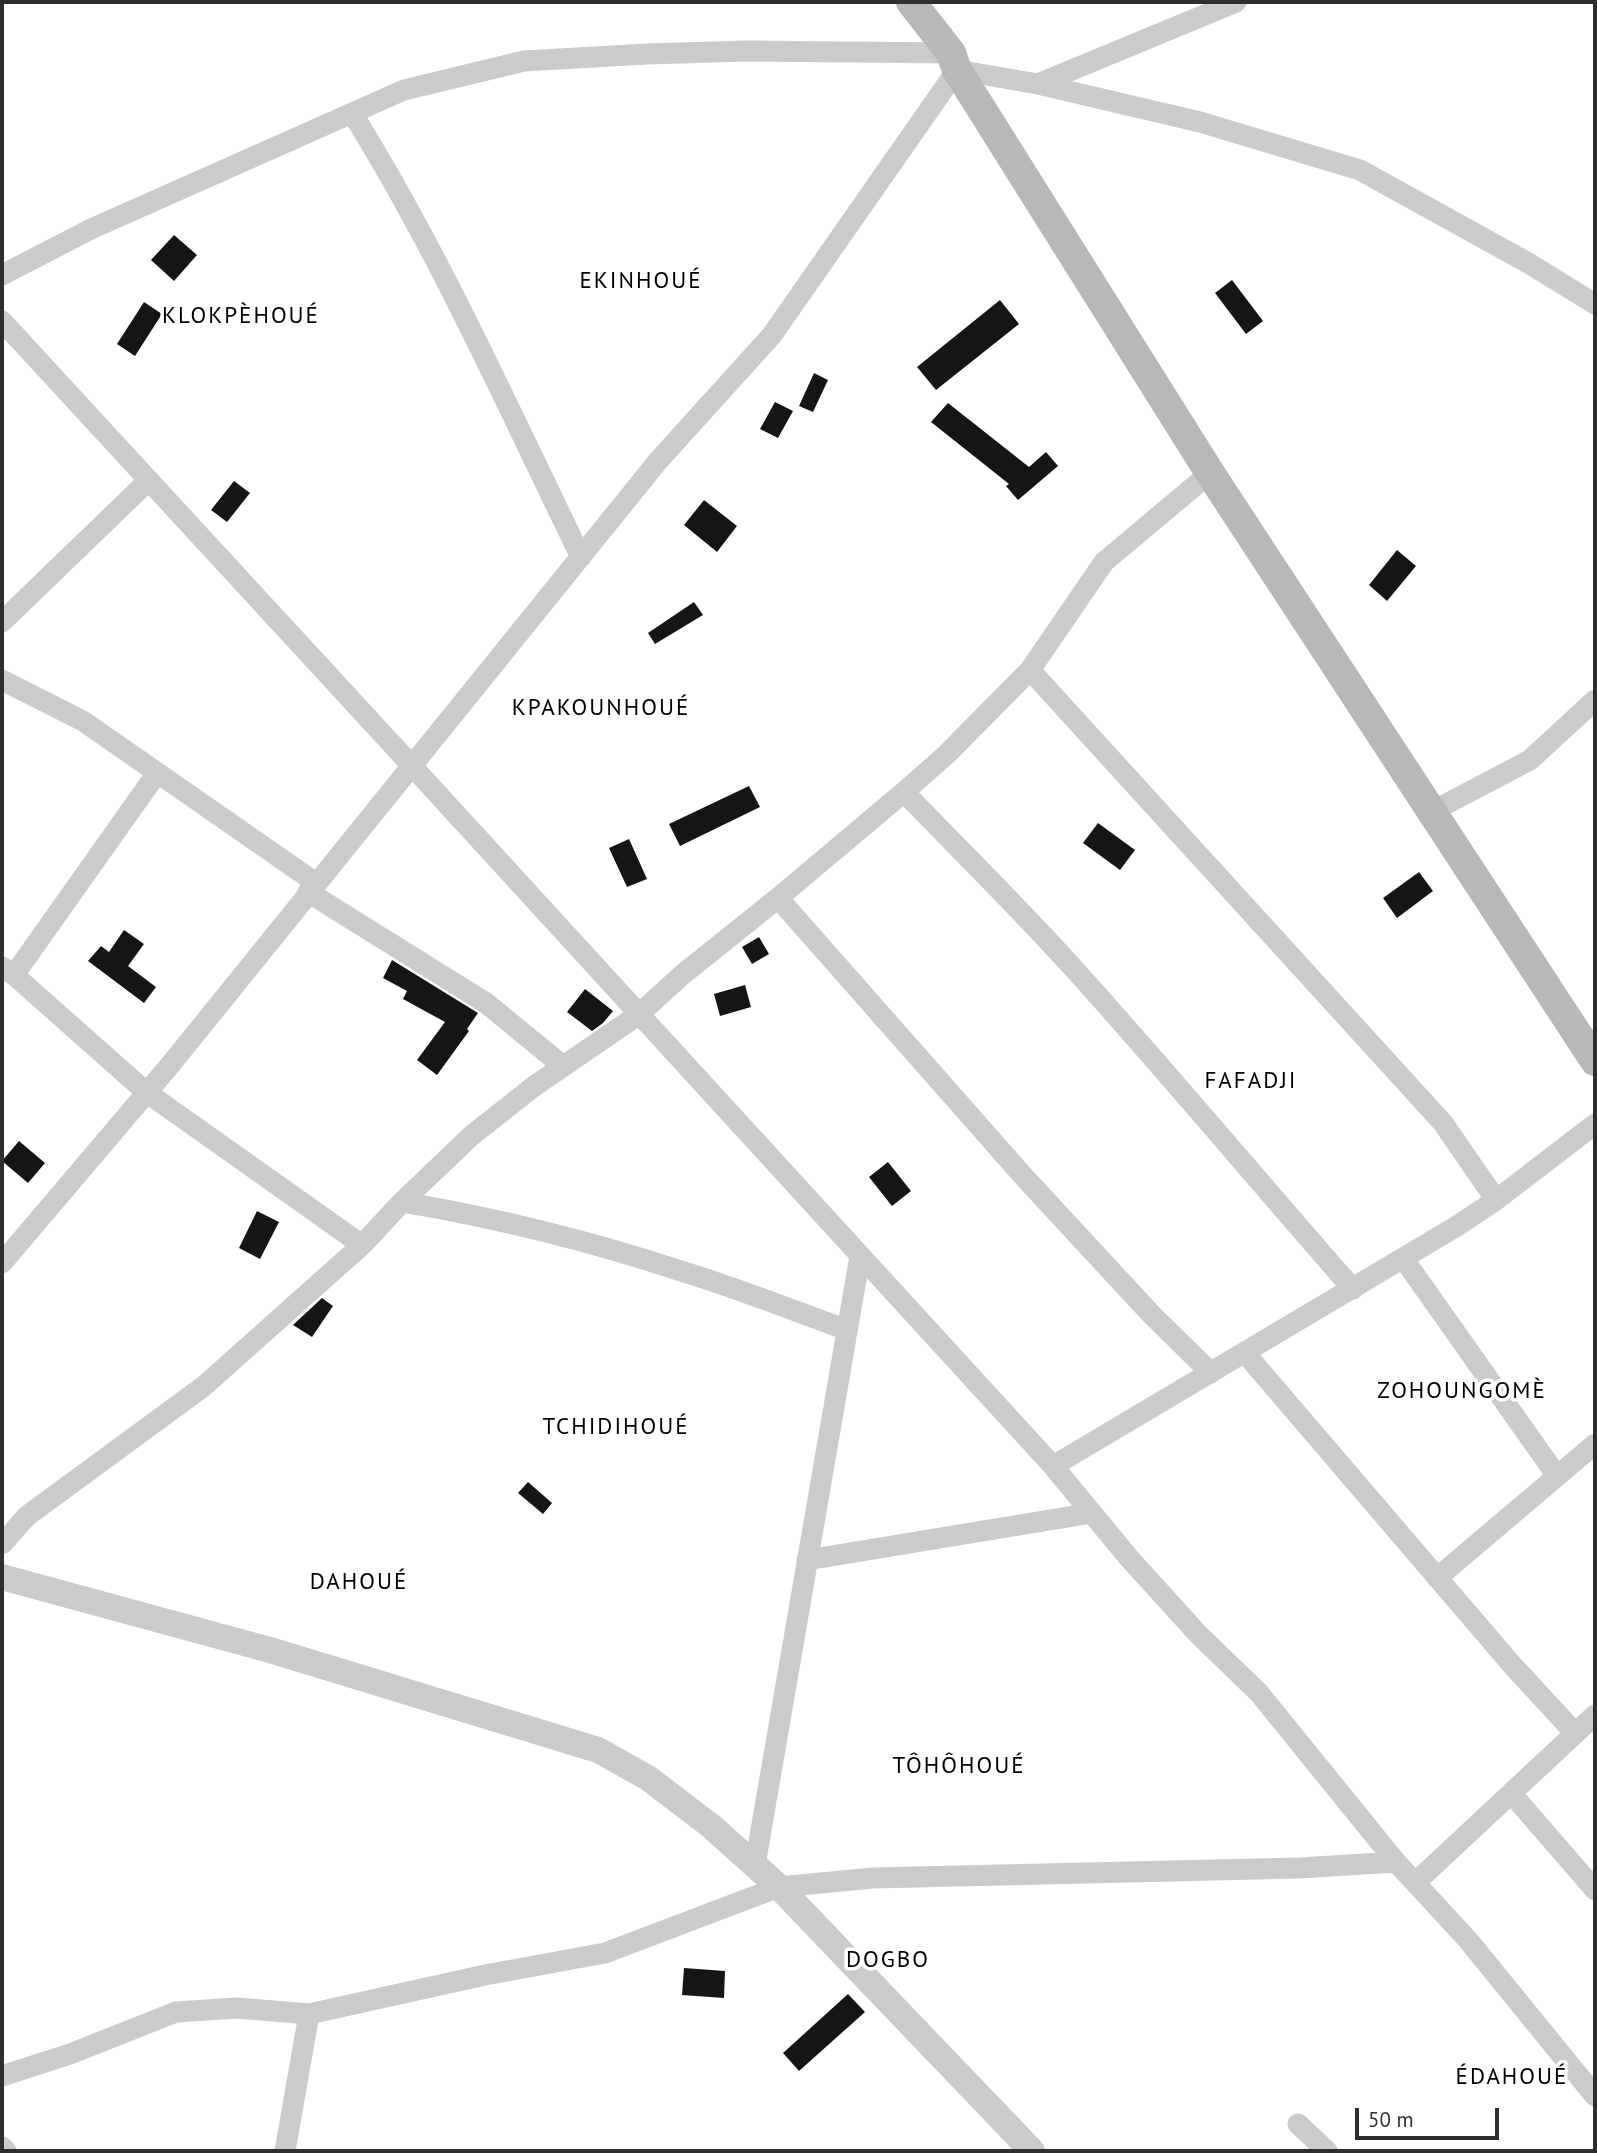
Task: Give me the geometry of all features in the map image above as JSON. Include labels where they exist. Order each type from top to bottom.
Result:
[{"type":"main road","points":[[911,2],[954,62],[1209,473],[1595,1061]]},
{"type":"street","points":[[1038,84],[1236,2]]},
{"type":"street","points":[[2,275],[91,229],[404,90],[524,61],[733,51],[954,62],[1200,122],[1360,170],[1530,264],[1595,304]]},
{"type":"street","points":[[2,1263],[414,766],[658,461],[772,335],[954,62]]},
{"type":"street","points":[[352,113],[385,167],[453,297],[581,557]]},
{"type":"street","points":[[2,321],[414,766],[638,1015],[1053,1466],[1198,1634],[1259,1693],[1396,1861],[1468,1940],[1595,2096]]},
{"type":"street","points":[[2,1544],[27,1516],[204,1386],[362,1245],[402,1202],[471,1136],[563,1066],[638,1015],[682,975],[778,898],[947,754],[1030,670],[1104,562],[1209,473]]},
{"type":"street","points":[[2,622],[149,480]]},
{"type":"street","points":[[1030,670],[1443,1123],[1496,1199]]},
{"type":"street","points":[[2,680],[83,721],[312,887],[486,1003],[563,1066]]},
{"type":"street","points":[[1431,812],[1530,760],[1595,699]]},
{"type":"street","points":[[157,773],[8,971],[146,1092],[362,1245]]},
{"type":"street","points":[[904,792],[1066,959],[1353,1289]]},
{"type":"street","points":[[778,898],[1025,1178],[1151,1314],[1211,1373]]},
{"type":"street","points":[[1053,1466],[1404,1258],[1496,1199],[1595,1124]]},
{"type":"street","points":[[402,1202],[473,1214],[598,1245],[684,1271],[847,1330]]},
{"type":"street","points":[[755,1865],[860,1256]]},
{"type":"street","points":[[1404,1258],[1558,1476]]},
{"type":"street","points":[[1245,1353],[1437,1578],[1575,1733]]},
{"type":"street","points":[[1437,1578],[1595,1444]]},
{"type":"street","points":[[807,1560],[1092,1513]]},
{"type":"street","points":[[2,1577],[282,1654],[598,1750],[648,1778],[711,1826],[779,1887],[1032,2151]]},
{"type":"street","points":[[1416,1882],[1595,1715]]},
{"type":"street","points":[[1511,1793],[1595,1890]]},
{"type":"street","points":[[2,2076],[70,2054],[176,2012],[237,2008],[309,2014],[485,1975],[605,1953],[779,1887],[873,1878],[1299,1868],[1396,1861]]},
{"type":"street","points":[[285,2151],[309,2014]]},
{"type":"street","points":[[1298,2124],[1328,2151]]},
{"type":"street","points":[[2,2147],[6,2151]]},
{"type":"building","points":[[174,235],[197,255],[174,281],[151,260]]},
{"type":"building","points":[[1232,280],[1263,321],[1246,334],[1215,293]]},
{"type":"building","points":[[1000,300],[1019,324],[936,390],[917,367]]},
{"type":"building","points":[[144,302],[162,314],[135,356],[117,344]]},
{"type":"building","points":[[814,373],[828,380],[813,412],[799,406]]},
{"type":"building","points":[[775,402],[793,411],[778,438],[760,429]]},
{"type":"building","points":[[948,403],[1029,467],[1046,452],[1058,466],[1018,500],[1006,486],[1009,484],[931,422]]},
{"type":"building","points":[[234,481],[250,493],[227,522],[211,510]]},
{"type":"building","points":[[704,500],[737,526],[717,552],[684,525]]},
{"type":"building","points":[[1397,550],[1416,566],[1387,601],[1369,585]]},
{"type":"building","points":[[694,602],[703,615],[655,644],[648,633]]},
{"type":"building","points":[[749,786],[760,807],[680,846],[669,824]]},
{"type":"building","points":[[1098,823],[1135,850],[1120,870],[1083,843]]},
{"type":"building","points":[[629,839],[647,879],[627,887],[609,848]]},
{"type":"building","points":[[1419,872],[1433,891],[1397,918],[1383,898]]},
{"type":"building","points":[[124,930],[144,944],[128,966],[156,987],[144,1003],[88,961],[101,946],[109,952]]},
{"type":"building","points":[[759,937],[769,954],[752,964],[742,947]]},
{"type":"building","points":[[392,960],[478,1013],[467,1029],[469,1031],[437,1075],[417,1060],[445,1022],[403,999],[407,991],[383,978]]},
{"type":"building","points":[[745,985],[751,1007],[720,1016],[714,994]]},
{"type":"building","points":[[585,989],[613,1011],[592,1031],[567,1012]]},
{"type":"building","points":[[19,1141],[45,1163],[28,1183],[2,1161]]},
{"type":"building","points":[[888,1162],[911,1191],[892,1206],[869,1177]]},
{"type":"building","points":[[257,1211],[279,1222],[260,1259],[239,1248]]},
{"type":"building","points":[[322,1298],[333,1306],[312,1337],[293,1325]]},
{"type":"building","points":[[528,1482],[552,1503],[543,1514],[518,1493]]},
{"type":"building","points":[[684,1968],[725,1971],[724,1998],[682,1995]]},
{"type":"building","points":[[848,1994],[865,2012],[799,2071],[783,2053]]},
{"type":"district","name":"EKINHOUÉ","points":[[641,281]]},
{"type":"district","name":"KLOKPÈHOUÉ","points":[[241,316]]},
{"type":"district","name":"KPAKOUNHOUÉ","points":[[601,708]]},
{"type":"district","name":"FAFADJI","points":[[1251,1081]]},
{"type":"district","name":"ZOHOUNGOMÈ","points":[[1462,1391]]},
{"type":"district","name":"TCHIDIHOUÉ","points":[[616,1427]]},
{"type":"district","name":"DAHOUÉ","points":[[359,1582]]},
{"type":"district","name":"TÔHÔHOUÉ","points":[[959,1766]]},
{"type":"district","name":"DOGBO","points":[[888,1960]]},
{"type":"district","name":"ÉDAHOUÉ","points":[[1512,2077]]}]
